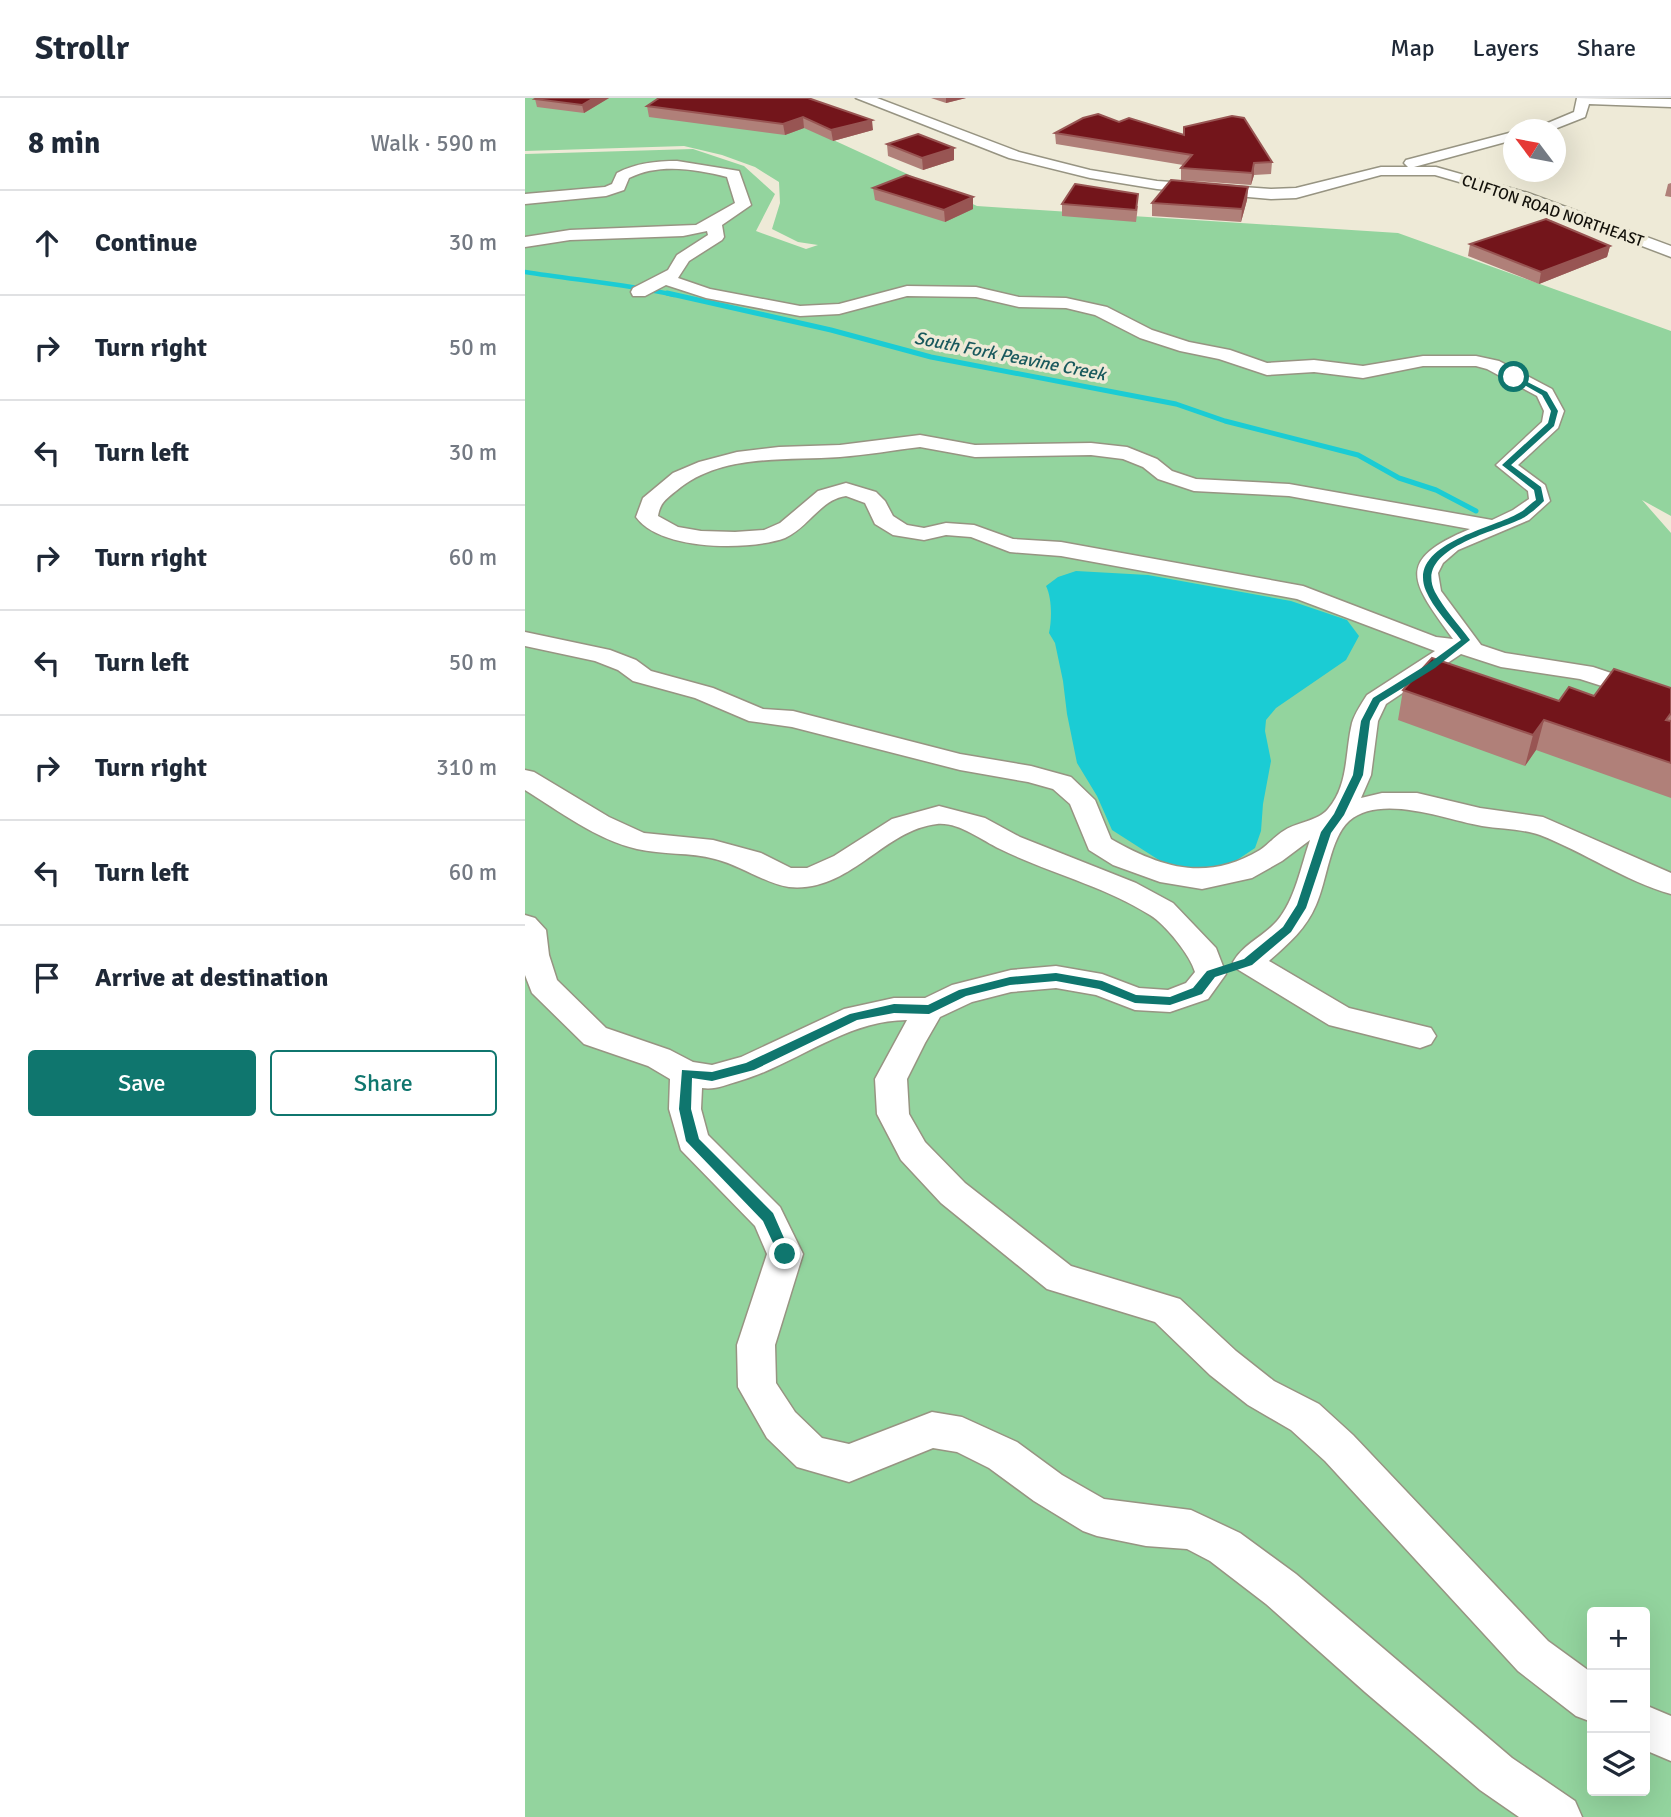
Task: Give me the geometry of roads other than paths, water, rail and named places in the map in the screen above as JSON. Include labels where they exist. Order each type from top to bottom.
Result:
[{"type":"street","name":"CLIFTON ROAD NORTHEAST","points":[[863,98],[1014,155],[1090,174],[1157,185],[1228,193],[1286,194],[1381,171],[1426,170],[1465,179],[1568,212],[1670,251]]},
{"type":"street","points":[[1566,119],[1580,114],[1585,99],[1671,103]]},
{"type":"street","points":[[1381,171],[1503,139]]},
{"type":"street","points":[[1465,149],[1445,160],[1451,172],[1465,179]]},
{"type":"street","points":[[525,200],[606,191],[619,187],[622,176],[630,172],[646,168],[681,166],[734,174],[743,205],[699,229],[570,235],[525,242]]},
{"type":"street","points":[[714,223],[716,237],[683,258],[674,273],[653,285],[800,311],[839,309],[907,291],[976,292],[1019,302],[1066,303],[1101,311],[1146,334],[1186,347],[1224,354],[1267,369],[1314,366],[1363,372],[1423,361],[1451,361],[1493,365],[1545,393],[1554,411],[1551,424],[1506,465],[1538,489],[1540,501],[1521,515],[1450,545],[1434,560],[1427,573],[1430,591],[1460,644]]},
{"type":"street","points":[[1496,527],[1289,490],[1194,485],[1165,475],[1150,463],[1127,453],[1091,449],[975,451],[920,441],[840,451],[779,453],[737,458],[706,466],[680,477],[650,502],[647,517],[658,527],[713,538],[742,540],[778,533],[799,521],[811,506],[828,493],[849,488],[866,494],[880,506],[883,519],[901,530],[924,534],[946,529],[974,531],[1010,545],[1061,549],[1303,593],[1430,643],[1460,644],[1501,660],[1584,672],[1671,701]]},
{"type":"street","points":[[525,639],[602,655],[627,665],[642,676],[704,693],[758,716],[793,719],[960,762],[1031,774],[1062,783],[1082,800],[1099,844],[1123,858],[1160,873],[1202,880],[1242,871],[1272,855],[1296,835],[1349,808],[1382,801],[1417,801],[1481,817],[1543,826],[1671,884]]},
{"type":"street","points":[[525,925],[531,930],[534,955],[543,985],[595,1036],[659,1058],[687,1073],[712,1077],[750,1066],[855,1017],[894,1009],[929,1009],[963,993],[1010,981],[1056,977],[1102,985],[1135,999],[1170,1001],[1198,991],[1211,974],[1248,962],[1287,929],[1302,905],[1322,842],[1339,815],[1358,775],[1365,721],[1376,700],[1431,666],[1460,644]]},
{"type":"street","points":[[525,778],[599,823],[639,841],[713,849],[751,860],[787,877],[810,878],[844,863],[902,825],[939,815],[975,824],[1020,847],[1126,890],[1163,910],[1205,955],[1211,974]]},
{"type":"street","points":[[1248,962],[1340,1017],[1420,1036]]},
{"type":"street","points":[[929,1009],[891,1079],[893,1114],[913,1151],[953,1194],[1060,1278],[1167,1310],[1223,1363],[1261,1393],[1305,1417],[1339,1448],[1533,1656],[1587,1696]]},
{"type":"street","points":[[687,1073],[685,1109],[693,1141],[768,1217],[785,1254],[756,1345],[757,1387],[781,1425],[811,1454],[849,1463],[932,1430],[962,1435],[1003,1455],[1048,1488],[1097,1517],[1146,1526],[1191,1530],[1225,1547],[1281,1589],[1380,1677],[1496,1774],[1559,1817]]},
{"type":"street","points":[[1650,1729],[1671,1739]]},
{"type":"water","points":[[1076,571],[1148,575],[1291,601],[1347,620],[1359,636],[1346,660],[1276,708],[1266,720],[1265,731],[1271,761],[1261,831],[1255,848],[1237,860],[1215,869],[1188,869],[1162,862],[1112,830],[1097,796],[1077,763],[1055,643],[1049,633],[1051,609],[1046,586],[1058,577]]},
{"type":"waterway","name":"South Fork Peavine Creek","points":[[525,272],[674,295]]},
{"type":"waterway","name":"South Fork Peavine Creek","points":[[667,293],[831,330],[931,357],[1176,404],[1225,421],[1358,455],[1399,478],[1436,490],[1476,511]]}]
